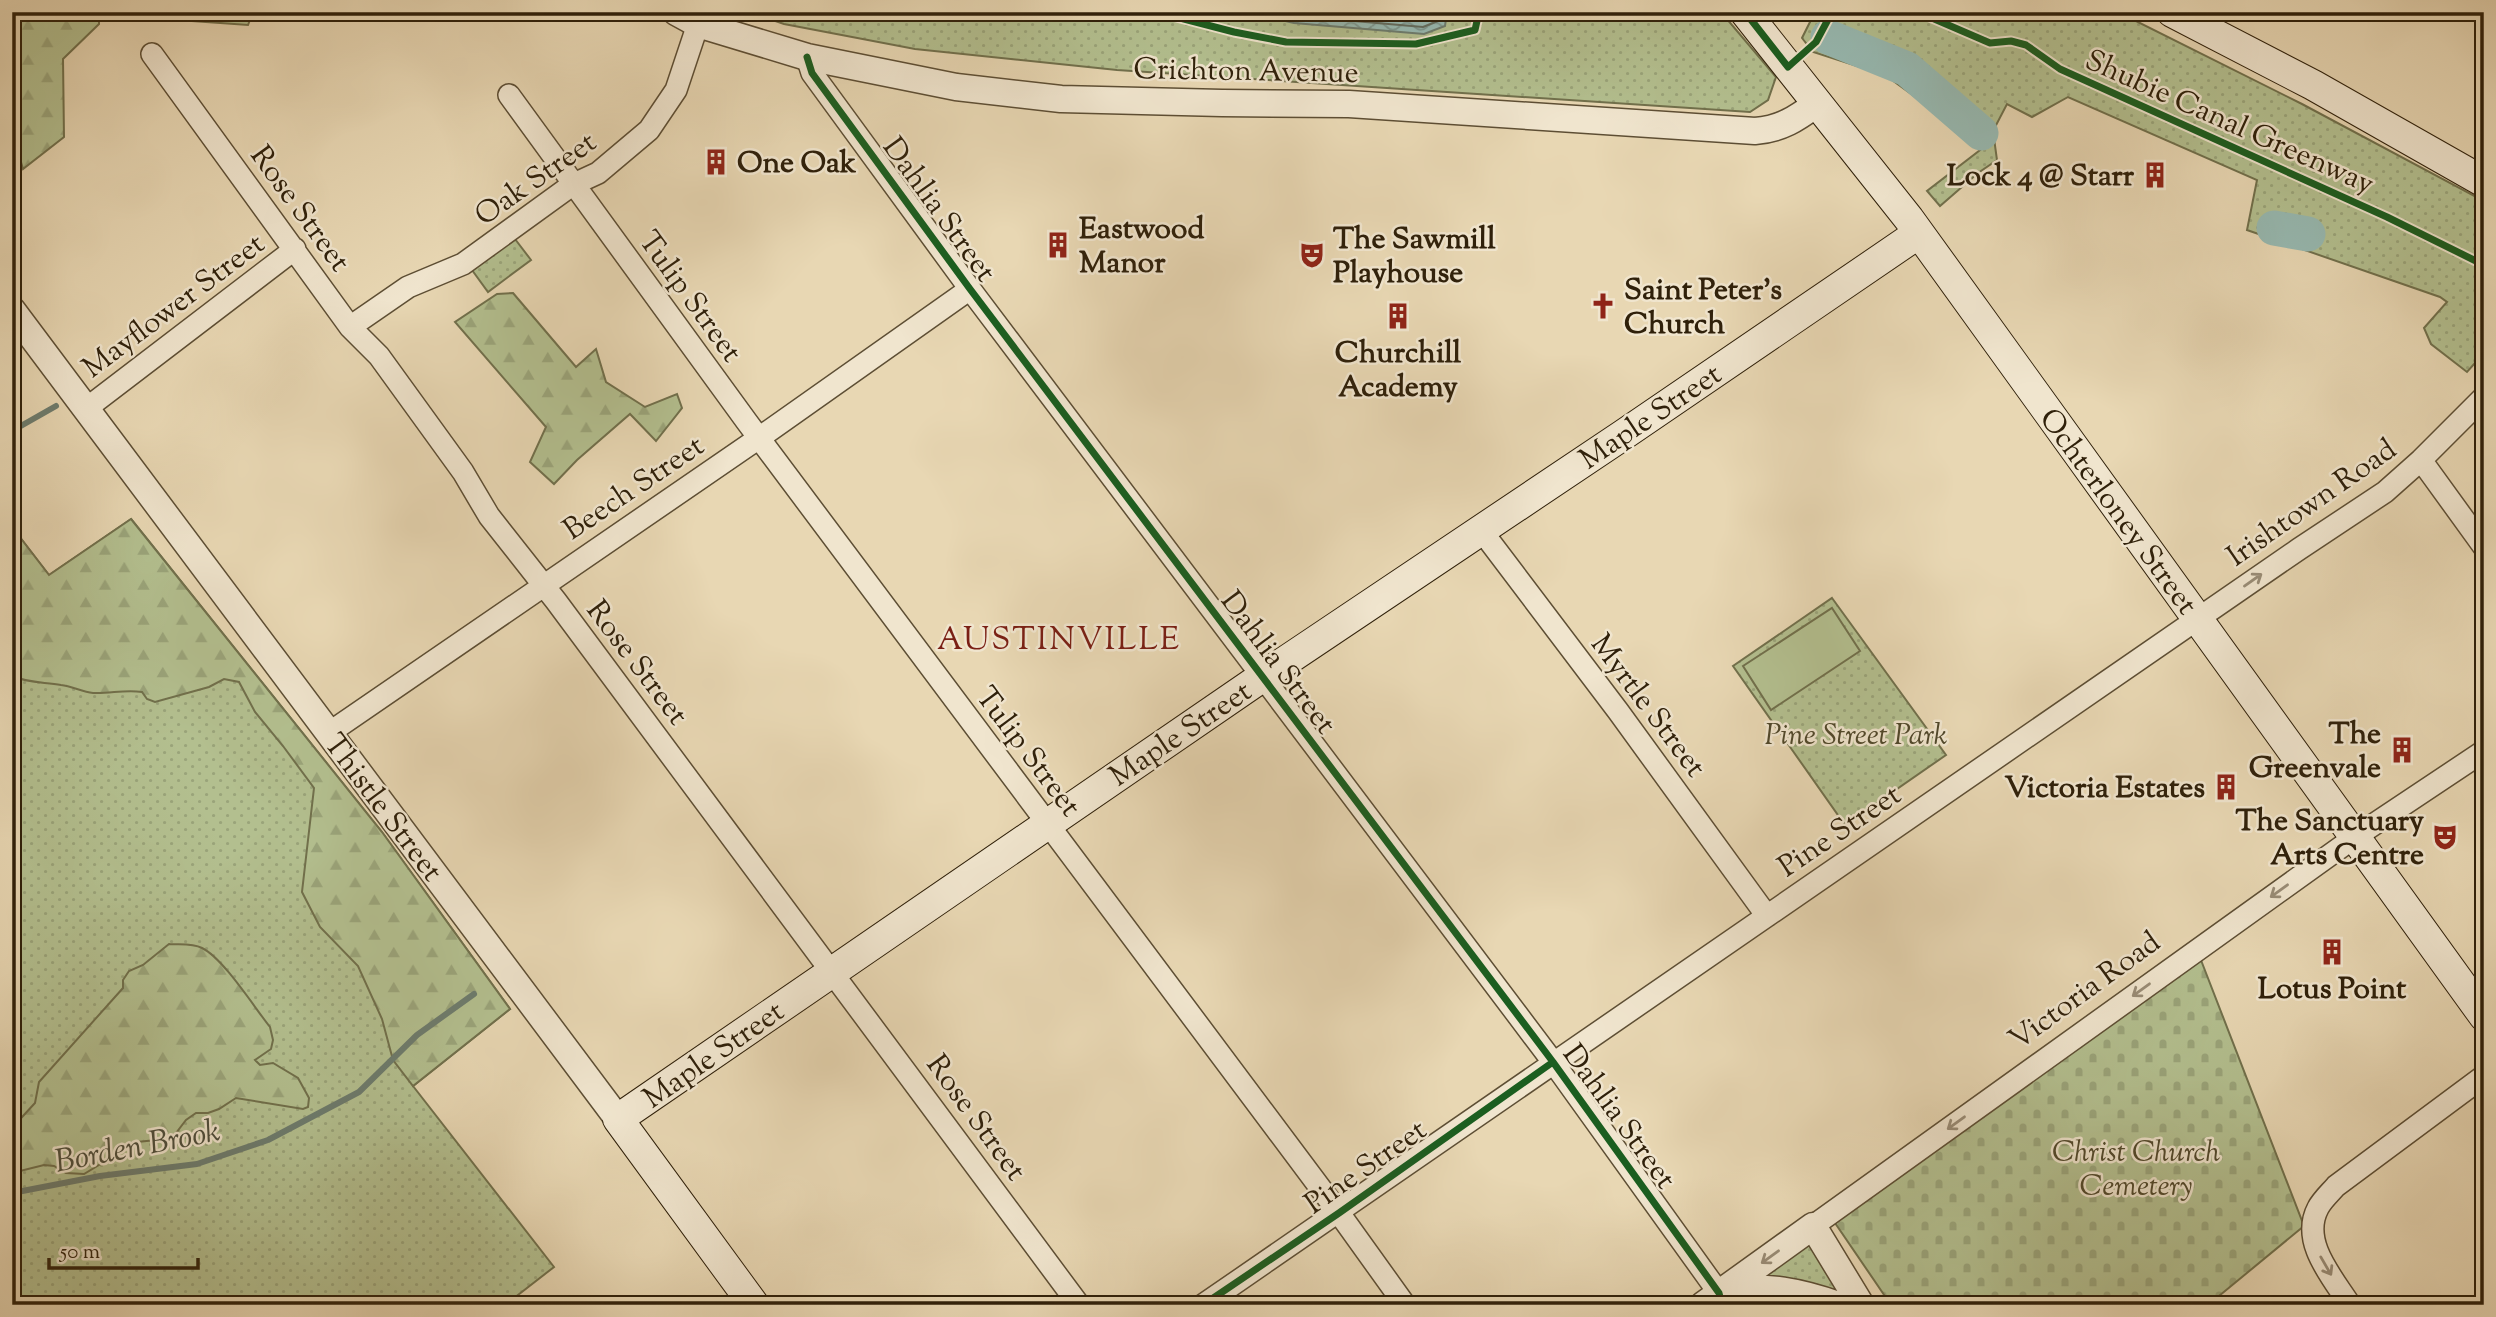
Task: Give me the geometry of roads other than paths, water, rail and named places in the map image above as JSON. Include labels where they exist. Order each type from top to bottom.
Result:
[{"type":"main road","name":"Ochterloney Street","points":[[1745,12],[1919,233],[2484,1016]]},
{"type":"main road","points":[[2172,12],[2214,21],[2313,85],[2484,182]]},
{"type":"main road","name":"Maple Street","points":[[618,1119],[1262,677],[1919,233]]},
{"type":"main road","name":"Thistle Street","points":[[618,1119],[754,1305]]},
{"type":"street","name":"Crichton Avenue","points":[[687,18],[807,57],[956,87],[1061,99],[1349,104],[1755,131],[1774,130],[1818,103]]},
{"type":"street","name":"Oak Street","points":[[350,327],[408,287],[463,264],[572,185],[598,173],[649,130],[676,90],[687,18]]},
{"type":"street","name":"Rose Street","points":[[152,54],[350,327],[379,356],[463,472],[489,516],[832,971],[1079,1305]]},
{"type":"street","name":"Dahlia Street","points":[[807,57],[812,73],[970,289],[1553,1062],[1716,1296]]},
{"type":"street","name":"Tulip Street","points":[[509,95],[759,438],[1405,1305]]},
{"type":"street","name":"Mayflower Street","points":[[87,408],[295,249]]},
{"type":"street","name":"Beech Street","points":[[329,733],[759,438],[970,289]]},
{"type":"street","name":"Thistle Street","points":[[12,310],[618,1119]]},
{"type":"street","name":"Irishtown Road","points":[[2197,620],[2385,492],[2484,397]]},
{"type":"street","points":[[2421,460],[2484,547]]},
{"type":"street","name":"Myrtle Street","points":[[1481,530],[1767,916]]},
{"type":"street","name":"Pine Street","points":[[1203,1305],[2197,620]]},
{"type":"street","name":"Victoria Road","points":[[1716,1296],[2354,837],[2484,751]]},
{"type":"street","points":[[2350,1305],[2323,1264],[2313,1242],[2313,1222],[2318,1207],[2336,1186],[2484,1076]]},
{"type":"street","points":[[1813,1226],[1861,1305]]},
{"type":"street","points":[[1716,1296],[1760,1286],[1807,1293],[1838,1305]]},
{"type":"water","points":[[1247,12],[1447,12],[1445,26],[1424,34],[1294,23]]},
{"type":"waterway","points":[[1828,37],[1907,69],[1981,133]]},
{"type":"waterway","points":[[2274,228],[2308,234]]},
{"type":"waterway","points":[[12,431],[56,406]]},
{"type":"waterway","name":"Borden Brook","points":[[12,1193],[100,1176],[197,1164],[268,1140],[359,1092],[417,1035],[474,994]]},
{"type":"place","name":"One Oak","points":[[716,162]]},
{"type":"place","name":"Lock 4 @ Starr","points":[[2155,175]]},
{"type":"place","name":"Eastwood Manor","points":[[1058,245]]},
{"type":"place","name":"The Sawmill Playhouse","points":[[1312,255]]},
{"type":"place","name":"Saint Peter's Church","points":[[1603,306]]},
{"type":"place","name":"Churchill Academy","points":[[1398,316]]},
{"type":"place","name":"The Greenvale","points":[[2402,750]]},
{"type":"place","name":"Victoria Estates","points":[[2226,787]]},
{"type":"place","name":"The Sanctuary Arts Centre","points":[[2445,837]]},
{"type":"place","name":"Lotus Point","points":[[2332,952]]},
{"type":"district","name":"AUSTINVILLE","points":[[1059,638]]},
{"type":"park label","name":"Pine Street Park","points":[[1856,734]]},
{"type":"park label","name":"Christ Church Cemetery","points":[[2136,1168]]}]
